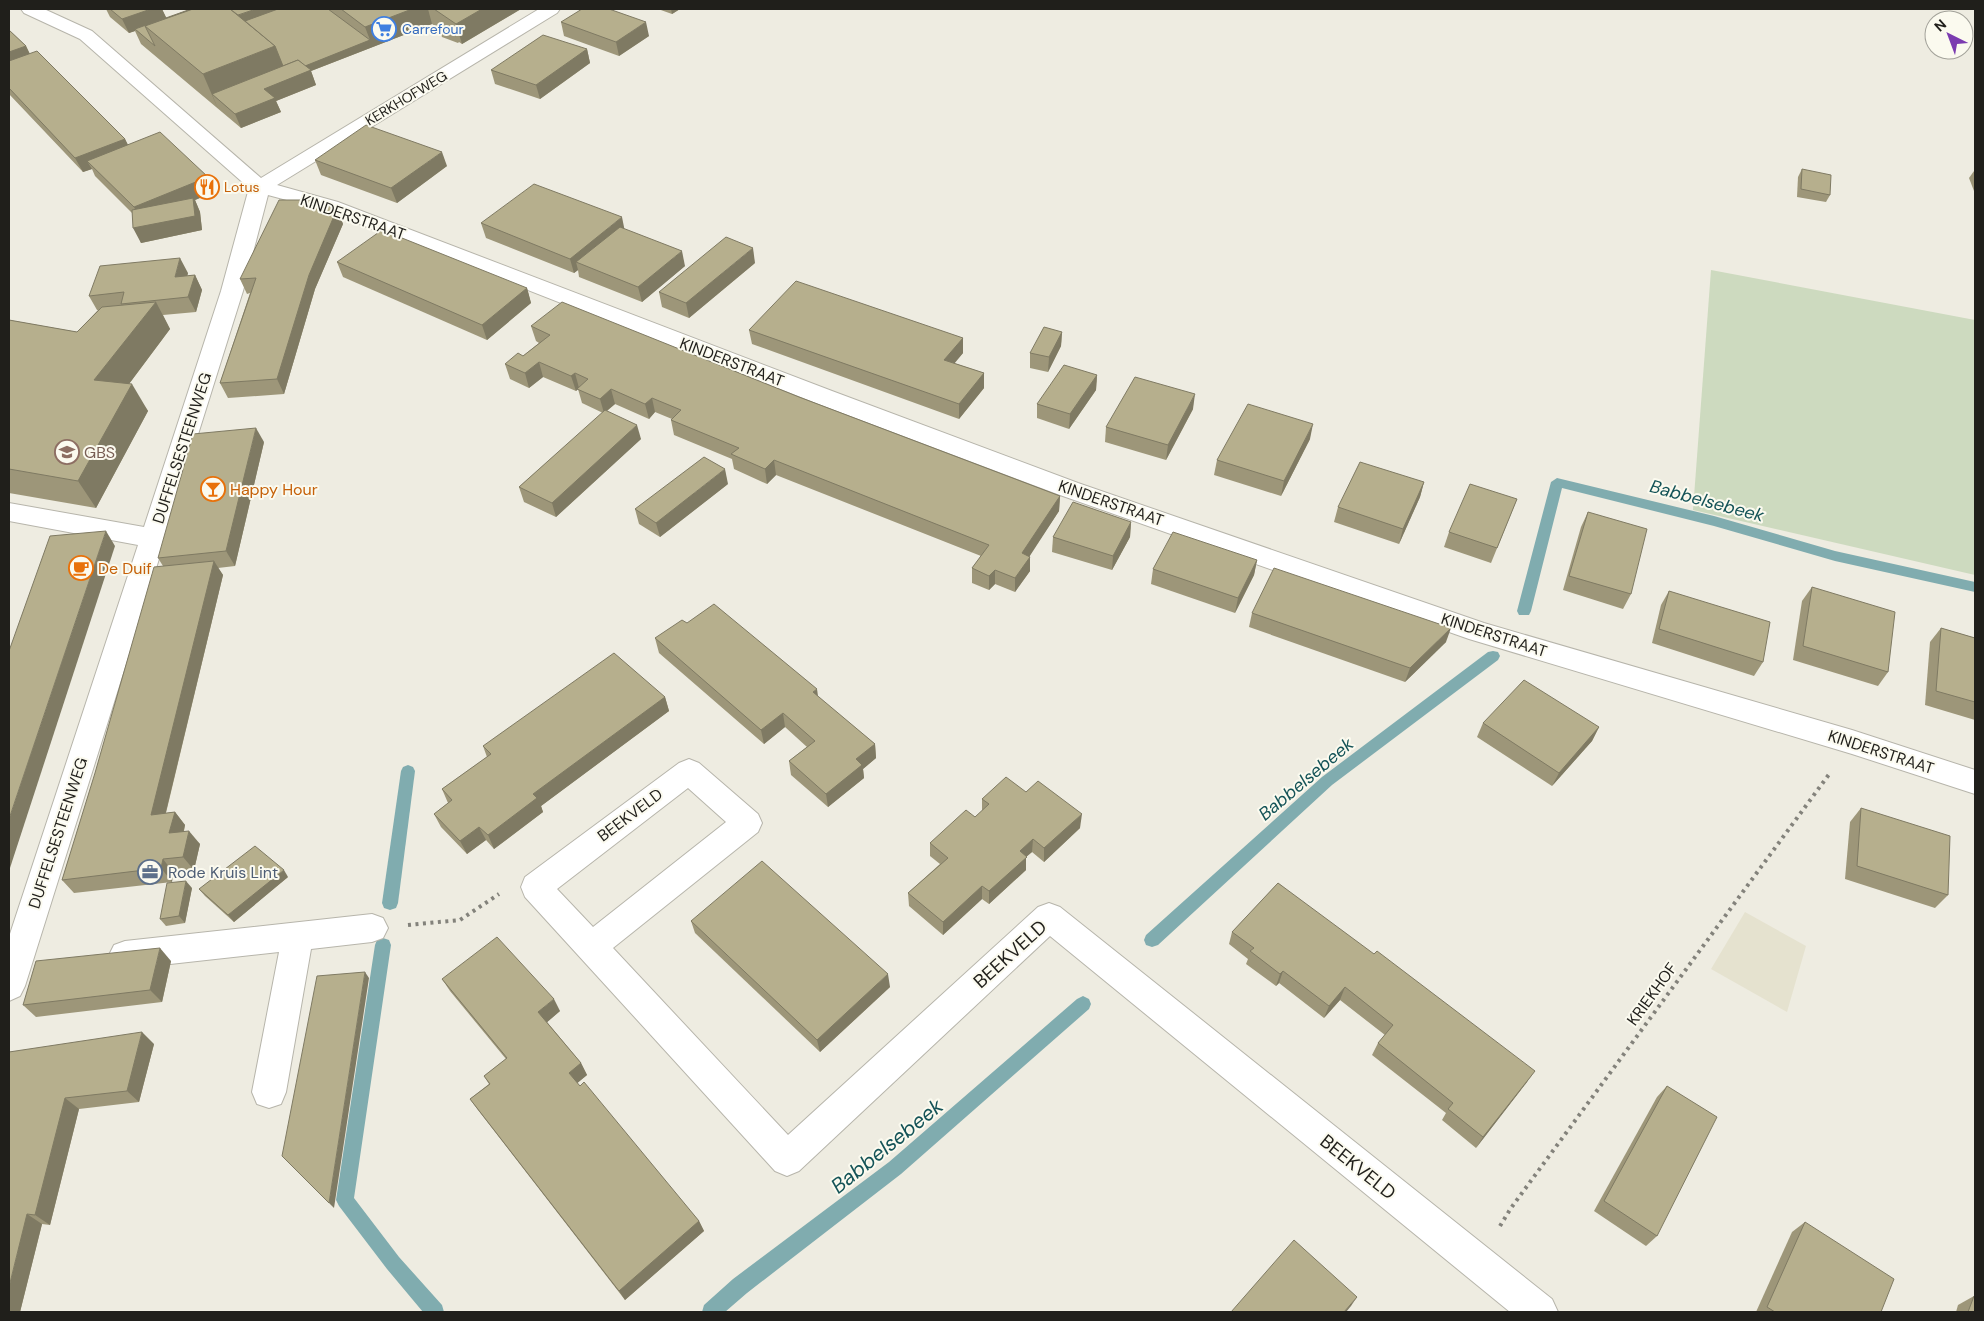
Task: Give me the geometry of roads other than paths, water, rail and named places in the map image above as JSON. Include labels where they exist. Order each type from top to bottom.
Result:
[{"type":"street","name":"KERKHOFWEG","points":[[260,187],[552,9]]},
{"type":"street","points":[[13,17],[32,10],[86,36],[260,187]]},
{"type":"street","name":"DUFFELSESTEENWEG","points":[[22,973],[153,538],[232,291],[260,187]]},
{"type":"street","name":"KINDERSTRAAT","points":[[260,187],[331,206],[842,404],[1069,489],[1479,632],[1852,742],[1975,782]]},
{"type":"street","points":[[9,512],[153,538]]},
{"type":"street","name":"BEEKVELD","points":[[591,947],[747,823],[688,771],[536,887],[591,947],[787,1159],[1049,917],[1539,1312]]},
{"type":"street","points":[[92,959],[372,928]]},
{"type":"street","points":[[269,1092],[298,935]]},
{"type":"waterway","name":"Babbelsebeek","points":[[1524,611],[1557,482],[1714,521],[1835,556],[1975,587]]},
{"type":"waterway","name":"Babbelsebeek","points":[[1152,940],[1327,781],[1493,656]]},
{"type":"waterway","points":[[390,903],[408,771]]},
{"type":"waterway","points":[[383,945],[345,1200],[393,1263],[435,1312]]},
{"type":"waterway","name":"Babbelsebeek","points":[[711,1312],[740,1286],[895,1168],[1083,1004]]},
{"type":"place","name":"Carrefour","points":[[384,29]]},
{"type":"place","name":"Lotus","points":[[207,187]]},
{"type":"place","name":"GBS","points":[[67,452]]},
{"type":"place","name":"Happy Hour","points":[[213,489]]},
{"type":"place","name":"De Duif","points":[[81,568]]},
{"type":"place","name":"Rode Kruis Lint","points":[[150,872]]}]
